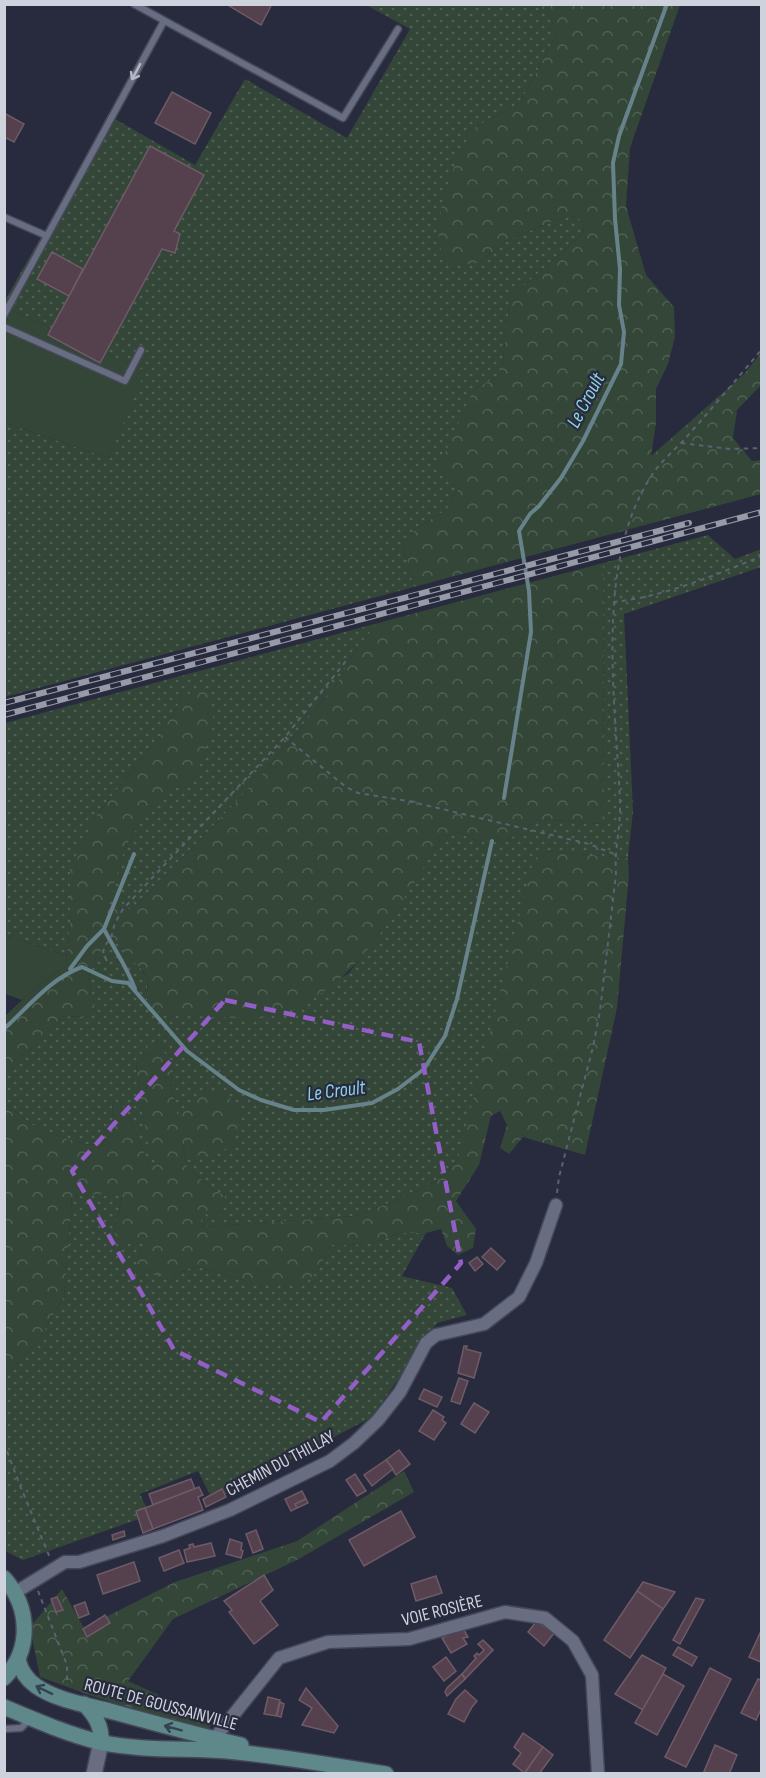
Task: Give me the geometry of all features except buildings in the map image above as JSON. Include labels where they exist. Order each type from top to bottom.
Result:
[{"type":"main road","points":[[4,1578],[16,1592],[24,1614],[25,1626],[18,1660],[4,1678]]},
{"type":"main road","name":"ROUTE DE GOUSSAINVILLE","points":[[18,1660],[24,1675],[37,1687],[210,1744],[386,1773]]},
{"type":"main road","points":[[84,1704],[95,1716],[100,1726],[101,1742]]},
{"type":"main road","name":"ROUTE DE GOUSSAINVILLE","points":[[4,1707],[101,1742],[130,1746],[210,1744]]},
{"type":"street","name":"CHEMIN DU THILLAY","points":[[16,1592],[65,1562],[79,1562],[163,1536],[230,1510],[330,1461],[354,1443],[378,1420],[400,1392],[426,1343],[436,1335],[484,1324],[519,1297],[536,1263],[556,1205]]},
{"type":"street","name":"VOIE ROSIÈRE","points":[[210,1744],[279,1658],[328,1642],[409,1639],[505,1612],[545,1618],[573,1641],[592,1675],[598,1773]]},
{"type":"street","points":[[94,1773],[101,1742]]},
{"type":"lane","points":[[134,4],[343,118],[398,28]]},
{"type":"lane","points":[[4,315],[164,21]]},
{"type":"lane","points":[[4,216],[47,236]]},
{"type":"lane","points":[[4,327],[125,381],[141,350]]},
{"type":"lane","points":[[4,1729],[21,1728],[30,1718]]},
{"type":"path","points":[[556,1205],[559,1177],[593,1047],[600,1011],[616,874],[614,854],[620,810],[613,652],[614,602],[627,525],[653,473],[762,349]]},
{"type":"path","points":[[681,443],[730,449],[762,448]]},
{"type":"path","points":[[614,602],[660,592],[712,576],[762,556]]},
{"type":"path","points":[[107,962],[103,954],[104,947],[111,938],[115,923],[123,909],[285,737],[346,661]]},
{"type":"path","points":[[285,737],[346,787],[358,793],[408,801],[564,838],[589,844],[614,854]]},
{"type":"highlighted area","points":[[225,1000],[419,1042],[461,1263],[321,1422],[174,1350],[72,1171]]},
{"type":"green space","points":[[366,5],[537,5],[548,14],[557,33],[520,103],[474,128],[480,262],[507,240],[569,215],[582,220],[584,233],[510,298],[501,375],[474,389],[460,486],[446,510],[417,528],[402,542],[414,587],[5,697],[5,423],[109,458],[144,371],[5,307],[5,300],[110,116],[195,165],[245,79],[347,138],[410,29]]},
{"type":"green space","points":[[537,5],[680,5],[630,148],[626,206],[646,275],[674,307],[675,337],[668,364],[656,389],[656,423],[651,456],[744,374],[761,353],[761,385],[737,410],[733,438],[752,461],[761,460],[761,494],[414,587],[402,542],[417,528],[446,510],[460,486],[439,466],[474,389],[501,375],[510,298],[584,233],[582,220],[569,215],[507,240],[480,262],[453,267],[441,251],[438,232],[442,203],[457,158],[474,128],[520,103],[557,33],[548,14]]},
{"type":"green space","points":[[5,307],[145,371],[109,458],[5,423]]},
{"type":"green space","points":[[708,535],[735,559],[761,549],[761,567],[624,614],[633,811],[628,858],[543,851],[458,1160],[440,1179],[402,1198],[355,1216],[203,1227],[196,1208],[225,1196],[211,1188],[187,1167],[172,1089],[170,1060],[136,1061],[143,1113],[157,1164],[149,1166],[136,1131],[120,1101],[112,1104],[114,1131],[101,1145],[83,1144],[38,1129],[5,1104],[4,1073],[64,1016],[85,1017],[95,1008],[88,977],[98,953],[119,940],[125,955],[138,964],[147,978],[147,999],[176,1015],[245,1018],[278,1014],[349,973],[386,925],[442,837],[459,832],[477,841],[505,842],[538,819],[604,824],[603,563]]},
{"type":"green space","points":[[603,563],[604,824],[538,819],[505,842],[477,841],[459,832],[442,837],[393,915],[355,964],[333,985],[308,1002],[272,1016],[232,1018],[184,1016],[160,1012],[149,1003],[147,980],[143,971],[124,953],[119,941],[98,953],[88,977],[95,1008],[85,1017],[64,1016],[5,1073],[5,1016],[36,987],[66,966],[70,922],[70,868],[95,817],[160,736],[182,698],[197,689],[209,689],[214,723],[196,777],[155,800],[125,847],[107,908],[133,909],[260,777],[337,683],[356,649],[378,623]]},
{"type":"green space","points":[[378,623],[356,649],[337,683],[260,777],[133,909],[106,908],[125,847],[155,799],[196,777],[182,698],[160,736],[95,817],[70,922],[67,956],[5,935],[5,723]]},
{"type":"green space","points":[[543,851],[628,858],[629,875],[617,1008],[585,1155],[523,1137],[509,1154],[500,1148],[507,1125],[500,1111],[491,1116],[479,1165],[456,1201],[476,1229],[473,1248],[458,1255],[447,1246],[441,1229],[426,1233],[400,1233],[370,1244],[331,1245],[316,1273],[302,1286],[253,1283],[195,1266],[172,1276],[142,1274],[136,1262],[148,1242],[122,1243],[114,1233],[123,1192],[72,1197],[64,1297],[39,1339],[5,1378],[5,1104],[38,1129],[83,1144],[101,1145],[114,1131],[112,1104],[120,1101],[136,1131],[149,1165],[156,1164],[148,1143],[139,1094],[136,1061],[147,1046],[160,1046],[170,1060],[172,1089],[179,1123],[186,1106],[204,1094],[223,1094],[236,1103],[240,1120],[232,1145],[217,1154],[193,1156],[182,1141],[187,1167],[211,1188],[225,1196],[223,1213],[215,1219],[197,1209],[203,1227],[355,1216],[402,1198],[440,1179],[458,1160],[533,861]]},
{"type":"green space","points":[[5,935],[67,956],[66,966],[22,1000],[5,994]]},
{"type":"green space","points":[[123,1191],[114,1233],[149,1242],[172,1276],[195,1266],[253,1283],[316,1273],[331,1245],[370,1244],[400,1233],[426,1233],[402,1276],[452,1288],[467,1315],[437,1323],[372,1417],[213,1501],[198,1471],[140,1494],[150,1515],[23,1560],[5,1551],[5,1378],[39,1339],[64,1297],[72,1197]]},
{"type":"green space","points":[[404,1471],[414,1492],[299,1559],[173,1619],[128,1681],[214,1720],[208,1731],[92,1696],[40,1677],[30,1627],[62,1589],[84,1628],[175,1582],[297,1541]]},
{"type":"waterway","name":"Le Croult","points":[[504,798],[531,632],[529,591],[519,531],[530,514],[561,478],[583,441],[621,364],[624,332],[619,305],[620,269],[613,163],[619,136],[667,4]]},
{"type":"waterway","name":"Le Croult","points":[[4,1029],[60,978],[82,967],[112,981],[128,983],[187,1051],[239,1090],[261,1100],[294,1110],[324,1110],[372,1103],[398,1089],[424,1069],[445,1036],[457,999],[492,841]]},
{"type":"waterway","points":[[133,987],[135,989],[104,929],[134,854]]},
{"type":"waterway","points":[[70,969],[87,946],[104,929]]},
{"type":"railway","points":[[4,715],[762,512]]},
{"type":"railway","points":[[4,703],[689,523]]}]
